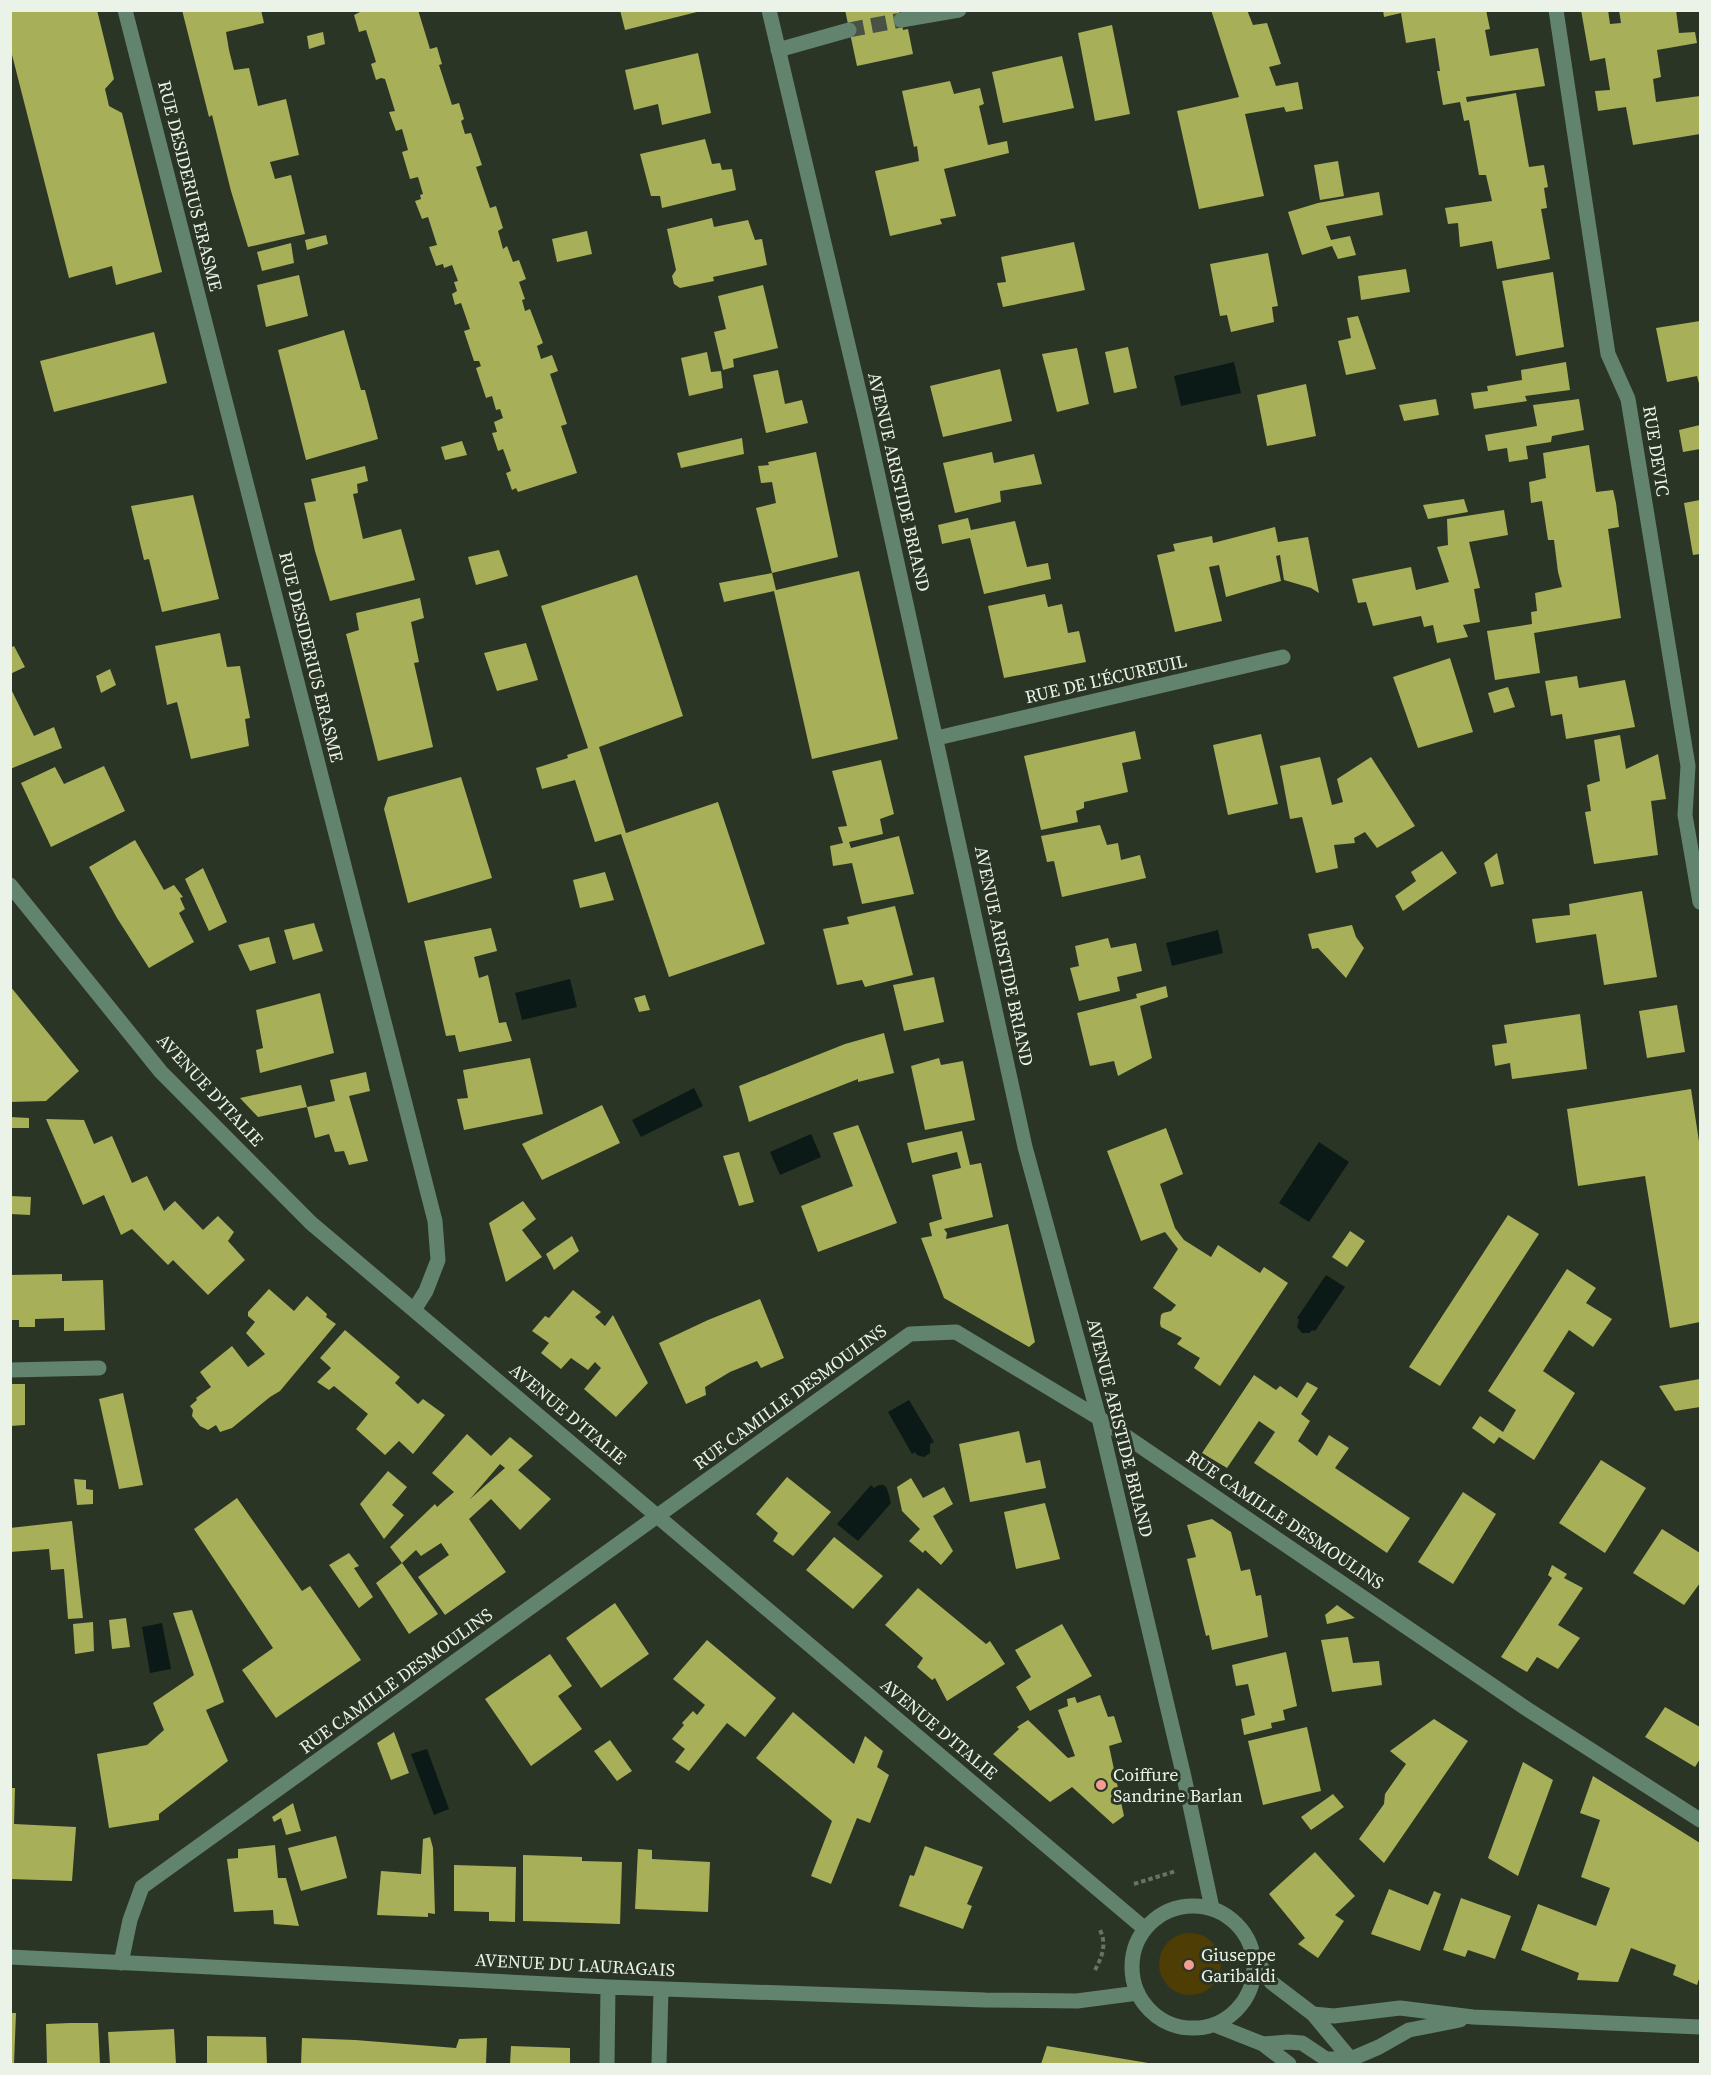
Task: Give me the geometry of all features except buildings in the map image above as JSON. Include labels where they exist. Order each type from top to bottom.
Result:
[{"type":"street","name":"RUE DESIDERIUS ERASME","points":[[125,10],[435,1221],[438,1260],[426,1291],[414,1310]]},
{"type":"street","name":"AVENUE ARISTIDE BRIAND","points":[[769,10],[866,421],[1025,1147],[1100,1418],[1212,1908]]},
{"type":"street","points":[[901,20],[959,10]]},
{"type":"street","name":"RUE DEVIC","points":[[1556,10],[1608,354],[1628,399],[1688,766],[1685,815],[1701,902]]},
{"type":"street","points":[[778,50],[849,30]]},
{"type":"street","name":"RUE DE L'ÉCUREUIL","points":[[937,738],[1283,657]]},
{"type":"street","name":"AVENUE D'ITALIE","points":[[10,885],[161,1072],[311,1223],[1145,1929]]},
{"type":"street","name":"RUE CAMILLE DESMOULINS","points":[[121,1963],[130,1920],[142,1887],[910,1334],[956,1332],[1100,1418],[1527,1709],[1701,1820]]},
{"type":"street","points":[[10,1370],[99,1368]]},
{"type":"street","points":[[1194,1905],[1212,1908],[1225,1914],[1250,1941],[1254,1956],[1251,1989],[1242,2004],[1230,2016],[1215,2025],[1197,2028],[1179,2027],[1162,2020],[1148,2009],[1137,1993],[1132,1977],[1132,1960],[1136,1943],[1145,1929],[1159,1916],[1175,1908],[1194,1905]]},
{"type":"street","points":[[1254,1956],[1271,1982],[1313,2014],[1352,2062]]},
{"type":"street","name":"AVENUE DU LAURAGAIS","points":[[10,1957],[608,1987],[985,2000],[1077,2001],[1137,1993]]},
{"type":"street","points":[[607,2064],[608,1987]]},
{"type":"street","points":[[659,2064],[661,1989]]},
{"type":"street","points":[[1313,2014],[1334,2016],[1400,2008],[1473,2017],[1701,2027]]},
{"type":"street","points":[[1263,2044],[1302,2043],[1326,2059],[1352,2062],[1409,2030],[1473,2017]]},
{"type":"street","points":[[1215,2025],[1263,2044],[1289,2064]]},
{"type":"street","points":[[1372,2064],[1379,2047]]},
{"type":"path","points":[[1126,1887],[1176,1871]]},
{"type":"path","points":[[1093,1974],[1103,1951],[1104,1938],[1100,1922]]},
{"type":"shaded area","points":[[1234,362],[1241,393],[1181,406],[1174,376]]},
{"type":"shaded area","points":[[1218,930],[1223,953],[1172,966],[1166,943]]},
{"type":"shaded area","points":[[570,979],[577,1007],[522,1020],[515,993]]},
{"type":"shaded area","points":[[694,1088],[703,1106],[641,1137],[632,1120]]},
{"type":"shaded area","points":[[811,1134],[821,1157],[780,1175],[770,1152]]},
{"type":"shaded area","points":[[1319,1142],[1349,1162],[1309,1222],[1279,1203]]},
{"type":"shaded area","points":[[1326,1275],[1345,1287],[1315,1331],[1302,1333],[1297,1327],[1299,1320],[1297,1318]]},
{"type":"shaded area","points":[[909,1400],[934,1442],[930,1444],[930,1453],[924,1457],[915,1452],[912,1454],[888,1412]]},
{"type":"shaded area","points":[[871,1485],[874,1488],[879,1485],[885,1486],[891,1503],[858,1541],[837,1524]]},
{"type":"shaded area","points":[[162,1623],[171,1669],[150,1673],[142,1627]]},
{"type":"shaded area","points":[[427,1749],[449,1809],[434,1815],[411,1754]]},
{"type":"shaded area","points":[[1190,1933],[1207,1938],[1212,1942],[1216,1947],[1221,1964],[1216,1981],[1212,1986],[1207,1990],[1190,1995],[1173,1990],[1168,1986],[1164,1981],[1159,1964],[1164,1947],[1168,1942],[1173,1938]]},
{"type":"tunnel","points":[[849,30],[901,20]]},
{"type":"place","name":"Coiffure Sandrine Barlan","points":[[1101,1785]]},
{"type":"place","name":"Giuseppe Garibaldi","points":[[1189,1965]]}]
